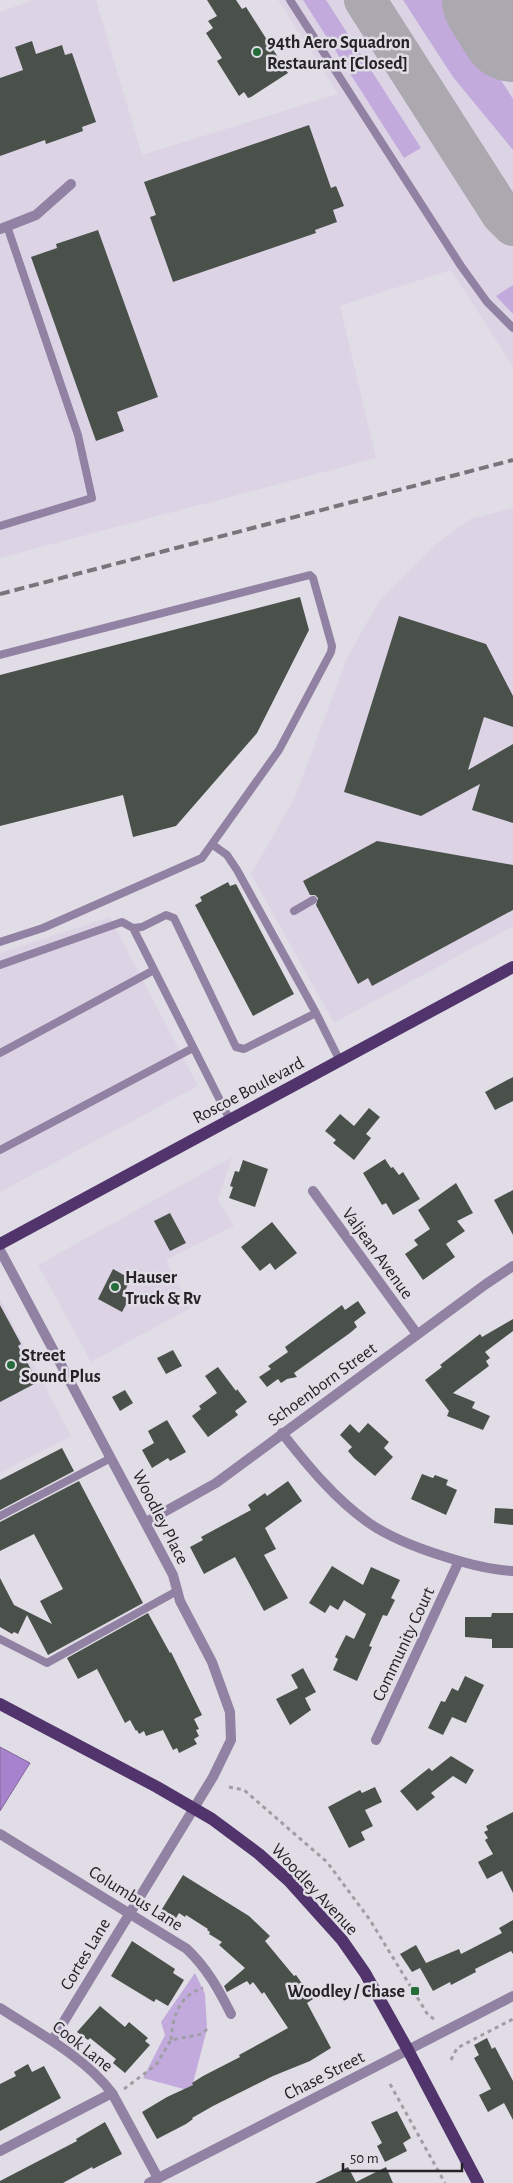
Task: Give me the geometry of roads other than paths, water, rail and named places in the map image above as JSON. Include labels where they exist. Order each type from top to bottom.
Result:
[{"type":"main road","name":"Roscoe Boulevard","points":[[0,1244],[513,967]]},
{"type":"main road","name":"Woodley Avenue","points":[[0,1704],[194,1808],[228,1830],[259,1854],[316,1910],[342,1940],[365,1973],[478,2183]]},
{"type":"street","points":[[4,227],[36,215],[71,184]]},
{"type":"street","name":"Valjean Avenue","points":[[313,1191],[417,1334]]},
{"type":"street","name":"Woodley Place","points":[[0,1250],[173,1575],[180,1601],[212,1662],[230,1712],[230,1740],[213,1777],[194,1808]]},
{"type":"street","name":"Schoenborn Street","points":[[146,1522],[216,1483],[417,1334],[513,1266]]},
{"type":"street","points":[[282,1433],[307,1465],[329,1488],[370,1524],[422,1549],[459,1561],[488,1568],[513,1571]]},
{"type":"street","name":"Community Court","points":[[376,1740],[459,1561]]},
{"type":"street","name":"Cortes Lane","points":[[52,2041],[194,1808]]},
{"type":"street","name":"Columbus Lane","points":[[0,1834],[130,1912],[187,1949],[208,1972],[231,2014]]},
{"type":"street","name":"Chase Street","points":[[153,2181],[513,1996]]},
{"type":"street","name":"Cook Lane","points":[[0,2008],[52,2041],[91,2071],[112,2092],[153,2181]]},
{"type":"street","points":[[0,2152],[112,2092]]},
{"type":"lane","points":[[290,0],[461,266],[487,302],[513,328]]},
{"type":"lane","points":[[0,526],[91,500],[92,496],[78,435],[4,227]]},
{"type":"lane","points":[[0,656],[312,575],[332,646],[331,652],[279,750],[213,845],[195,862],[43,928],[0,942]]},
{"type":"lane","points":[[213,845],[227,855],[237,870],[316,1013],[340,1061]]},
{"type":"lane","points":[[294,911],[313,900]]},
{"type":"lane","points":[[133,928],[142,927],[166,915],[174,918],[236,1047],[244,1050],[316,1013]]},
{"type":"lane","points":[[0,965],[122,922],[133,928],[230,1120]]},
{"type":"lane","points":[[0,1053],[154,970]]},
{"type":"lane","points":[[0,1150],[193,1048]]},
{"type":"lane","points":[[0,1516],[111,1458]]},
{"type":"lane","points":[[0,1639],[47,1663],[177,1591]]},
{"type":"railway","points":[[0,594],[513,460]]},
{"type":"place","name":"94th Aero Squadron Restaurant [Closed]","points":[[257,52]]},
{"type":"place","name":"Hauser Truck & Rv","points":[[115,1287]]},
{"type":"place","name":"Street Sound Plus","points":[[11,1365]]},
{"type":"place","name":"Woodley / Chase","points":[[415,1991]]}]
